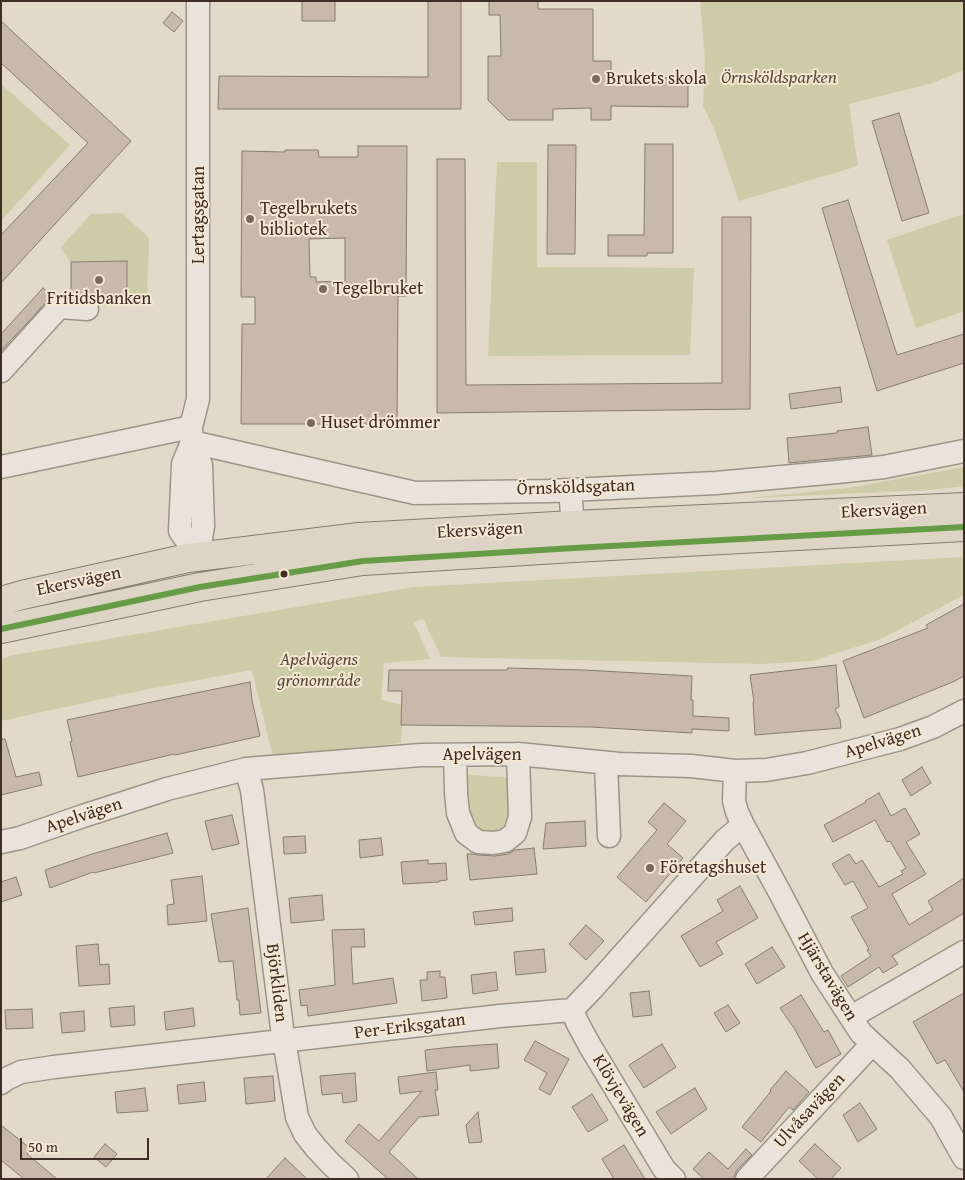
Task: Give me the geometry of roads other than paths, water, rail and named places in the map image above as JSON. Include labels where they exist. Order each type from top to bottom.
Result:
[{"type":"main road","name":"Ekersvägen","points":[[1,602],[22,595],[188,558],[359,537],[417,545],[462,543],[573,537],[964,507]]},
{"type":"main road","name":"Ekersvägen","points":[[573,537],[964,527]]},
{"type":"main road","name":"Ekersvägen","points":[[1,629],[200,587],[363,561],[417,545]]},
{"type":"main road","points":[[198,557],[200,587]]},
{"type":"street","name":"Lertagsgatan","points":[[191,434],[198,398],[198,1]]},
{"type":"street","points":[[1,371],[59,307],[87,309]]},
{"type":"street","points":[[1,466],[191,434],[201,465],[203,526],[198,557]]},
{"type":"street","name":"Örnsköldsgatan","points":[[191,434],[415,493],[570,490],[716,483],[884,467],[964,451]]},
{"type":"street","points":[[570,490],[573,537]]},
{"type":"street","name":"Apelvägen","points":[[1,842],[20,838],[167,789],[246,769],[421,756],[518,754],[606,763],[691,766],[735,772],[766,770],[807,763],[900,739],[934,727],[964,712]]},
{"type":"street","points":[[455,755],[458,813],[466,833],[478,842],[493,843],[505,841],[515,833],[520,817],[518,754]]},
{"type":"street","points":[[606,763],[609,836]]},
{"type":"street","name":"Björkliden","points":[[246,769],[252,790],[282,1028],[297,1117],[305,1134],[316,1148],[324,1171],[347,1179]]},
{"type":"street","name":"Hjärstavägen","points":[[735,772],[734,801],[742,825],[822,973],[861,1033],[900,1069],[941,1117],[964,1158]]},
{"type":"street","points":[[572,1010],[725,840],[742,825]]},
{"type":"street","points":[[851,1017],[964,952]]},
{"type":"street","name":"Per-Eriksgatan","points":[[1,1083],[21,1072],[54,1067],[500,1016],[572,1010]]},
{"type":"street","name":"Klövjevägen","points":[[572,1010],[594,1055],[664,1169],[674,1179]]},
{"type":"street","name":"Ulvåsavägen","points":[[747,1179],[872,1044]]},
{"type":"place","name":"Brukets skola","points":[[596,79]]},
{"type":"place","name":"Tegelbrukets bibliotek","points":[[250,219]]},
{"type":"place","name":"Fritidsbanken","points":[[99,280]]},
{"type":"place","name":"Tegelbruket","points":[[323,289]]},
{"type":"place","name":"Huset drömmer","points":[[311,423]]},
{"type":"place","name":"Företagshuset","points":[[650,868]]},
{"type":"park label","name":"Örnsköldsparken","points":[[779,78]]},
{"type":"park label","name":"Apelvägens grönområde","points":[[319,670]]}]
